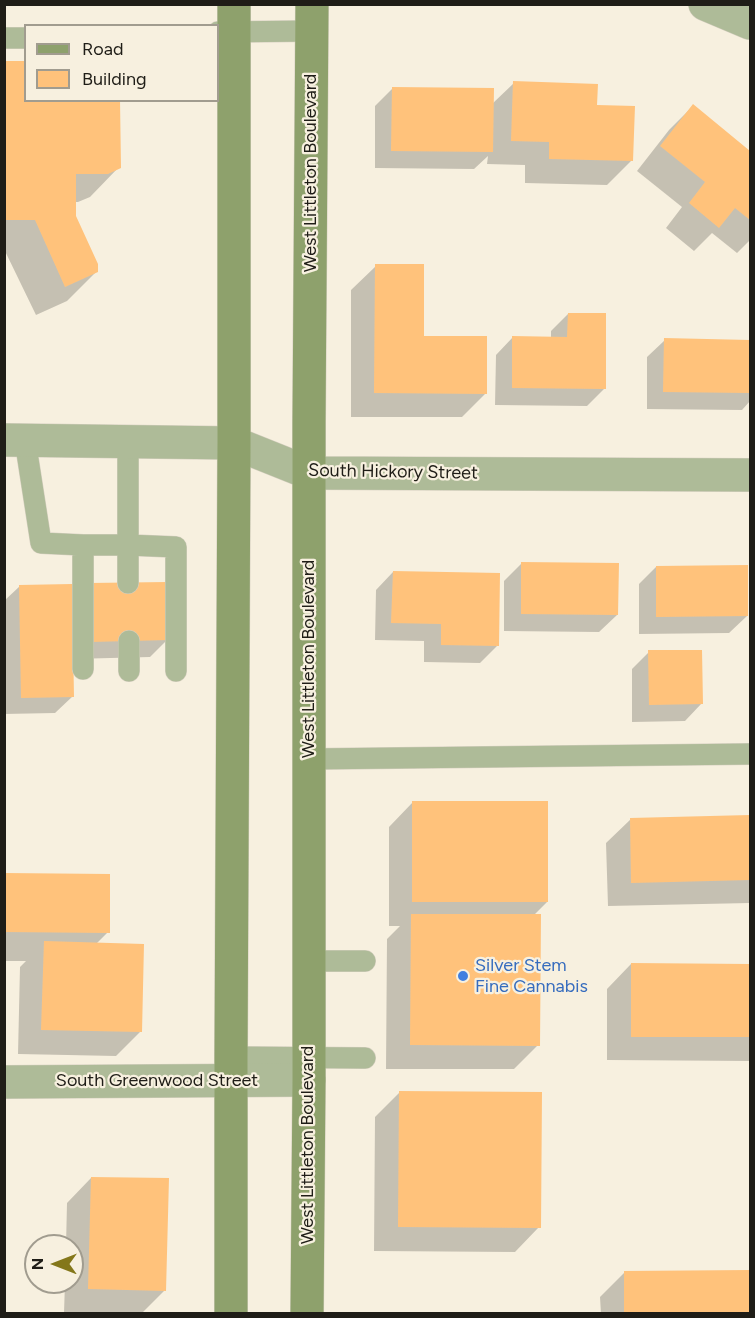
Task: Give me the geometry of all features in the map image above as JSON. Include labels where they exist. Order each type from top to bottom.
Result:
[{"type":"main road","name":"West Littleton Boulevard","points":[[307,1314],[312,18]]},
{"type":"main road","points":[[229,23],[234,442],[231,1314]]},
{"type":"street","points":[[705,4],[750,22]]},
{"type":"street","name":"South Hickory Street","points":[[15,440],[234,442],[309,473],[750,475]]},
{"type":"street","name":"South Greenwood Street","points":[[4,1082],[231,1069],[309,1069]]},
{"type":"lane","points":[[229,23],[312,18]]},
{"type":"lane","points":[[4,38],[24,38]]},
{"type":"lane","points":[[15,440],[41,543],[176,547],[176,671]]},
{"type":"lane","points":[[128,442],[128,583]]},
{"type":"lane","points":[[83,545],[83,669]]},
{"type":"lane","points":[[129,641],[129,671]]},
{"type":"lane","points":[[309,759],[750,754]]},
{"type":"lane","points":[[309,961],[365,961]]},
{"type":"lane","points":[[309,1069],[365,1058]]},
{"type":"building","points":[[4,61],[24,61],[24,102],[120,102],[121,168],[108,174],[76,174],[76,216],[98,264],[98,272],[65,287],[35,220],[4,220]]},
{"type":"building","points":[[513,81],[598,84],[597,105],[635,106],[633,161],[549,159],[549,142],[511,141]]},
{"type":"building","points":[[392,87],[494,88],[493,152],[391,151]]},
{"type":"building","points":[[693,104],[750,151],[750,220],[735,208],[719,228],[689,203],[705,182],[660,146]]},
{"type":"building","points":[[375,264],[424,264],[424,336],[487,336],[487,394],[374,393]]},
{"type":"building","points":[[568,313],[606,313],[606,389],[512,388],[512,336],[567,337]]},
{"type":"building","points":[[664,338],[750,340],[750,393],[663,392]]},
{"type":"building","points":[[521,562],[619,563],[618,615],[521,614]]},
{"type":"building","points":[[748,565],[748,616],[656,617],[656,566]]},
{"type":"building","points":[[393,571],[500,573],[499,646],[441,645],[441,624],[391,623]]},
{"type":"building","points":[[167,582],[169,640],[90,642],[89,583]]},
{"type":"building","points":[[72,584],[74,697],[21,698],[19,585]]},
{"type":"building","points":[[648,650],[702,650],[703,704],[649,705]]},
{"type":"building","points":[[412,801],[548,801],[548,902],[412,902]]},
{"type":"building","points":[[750,815],[750,880],[631,883],[630,818]]},
{"type":"building","points":[[4,873],[110,874],[110,933],[4,932]]},
{"type":"building","points":[[411,914],[541,914],[540,1046],[410,1045]]},
{"type":"building","points":[[44,941],[144,944],[142,1032],[41,1030]]},
{"type":"building","points":[[631,963],[750,964],[750,1037],[631,1037]]},
{"type":"building","points":[[399,1091],[542,1092],[541,1228],[398,1227]]},
{"type":"building","points":[[91,1177],[169,1178],[166,1291],[88,1289]]},
{"type":"building","points":[[750,1270],[750,1314],[624,1314],[624,1271]]},
{"type":"place","name":"Silver Stem Fine Cannabis","points":[[463,976]]}]
